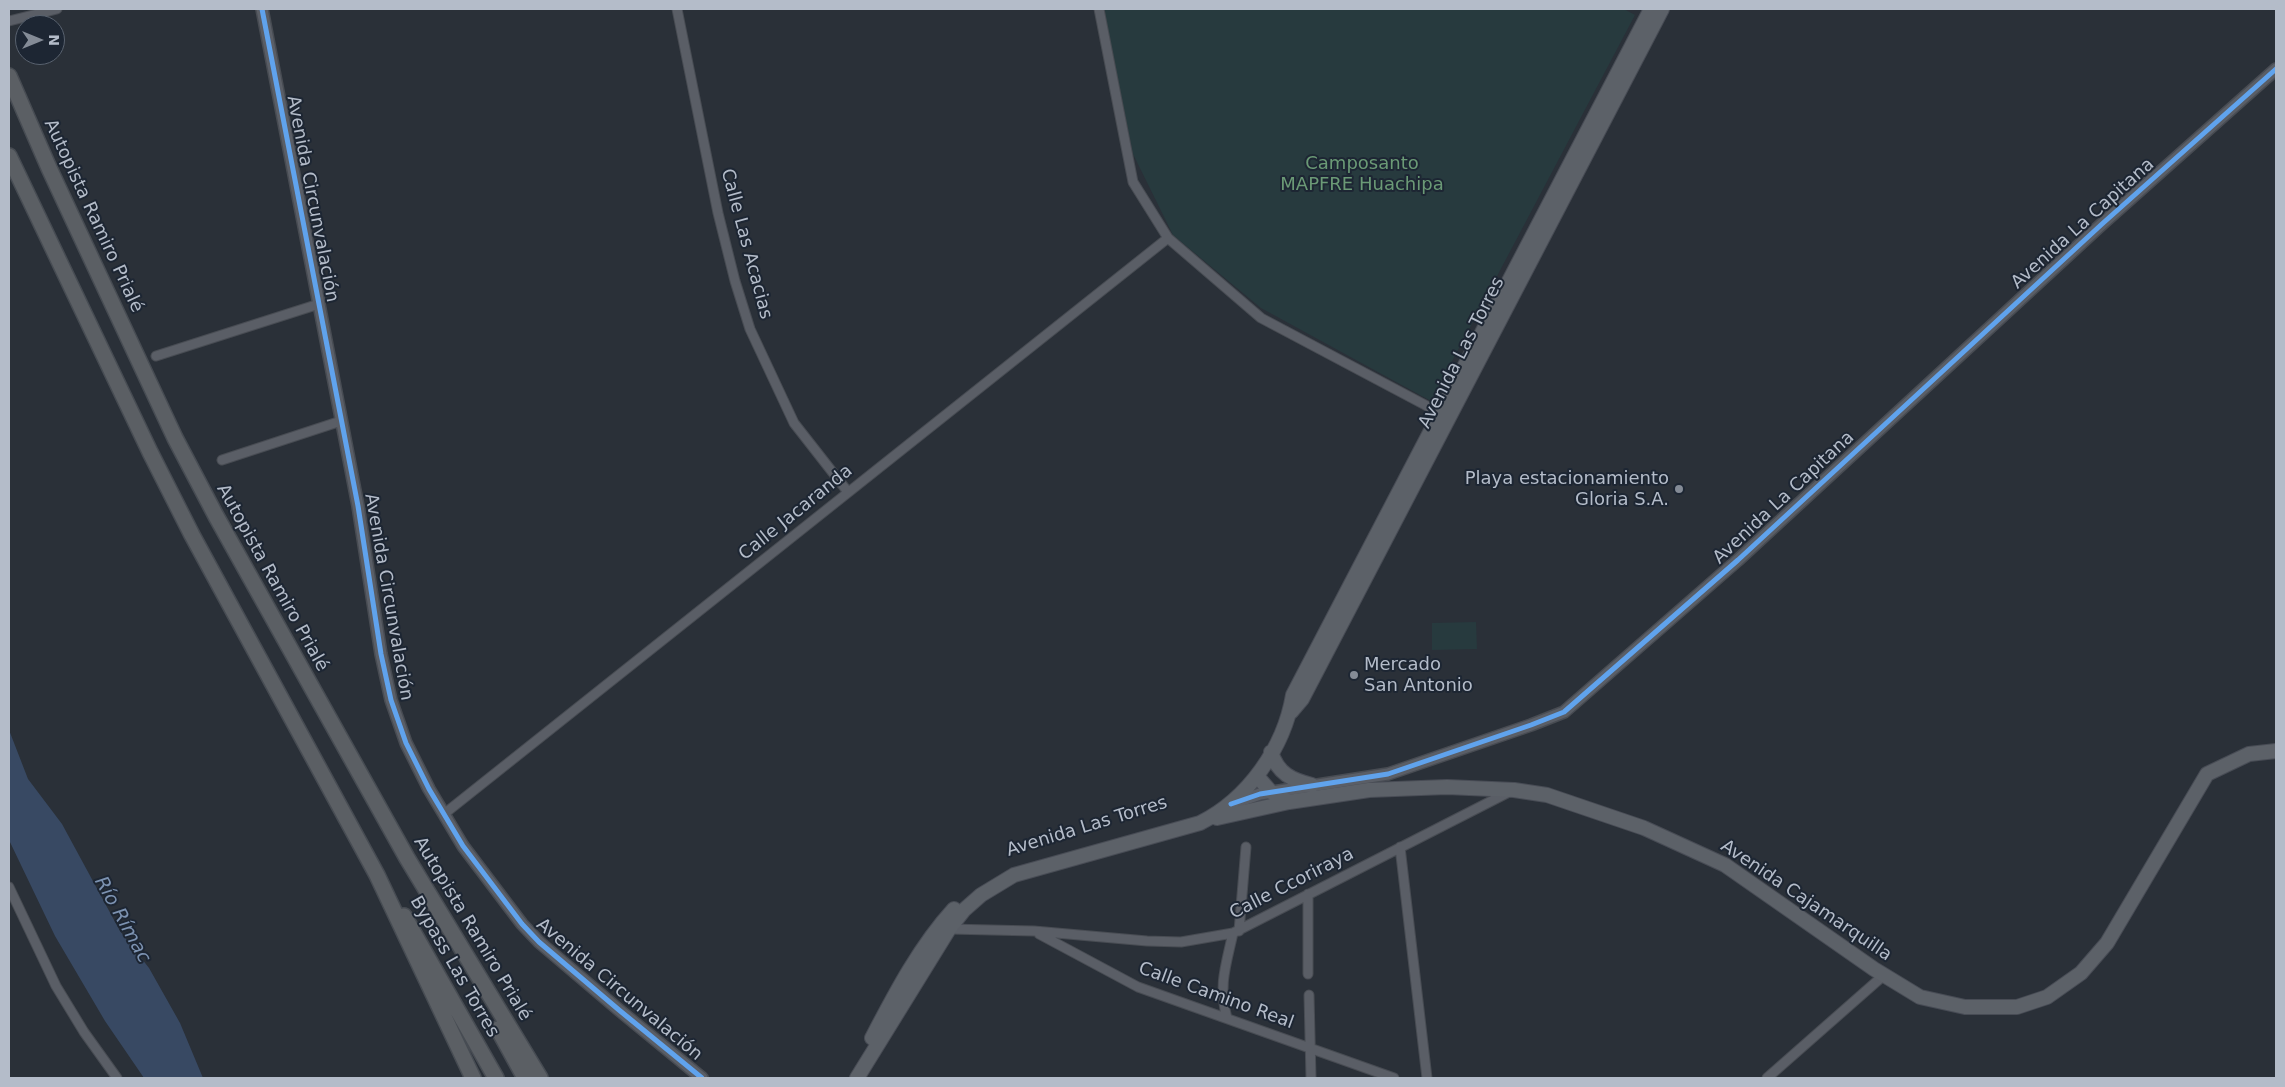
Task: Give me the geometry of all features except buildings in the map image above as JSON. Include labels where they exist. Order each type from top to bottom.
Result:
[{"type":"highway","name":"Autopista Ramiro Prialé","points":[[9,76],[49,168],[177,441],[293,655],[407,858],[540,1078]]},
{"type":"highway","points":[[9,156],[150,452],[192,535],[377,875],[473,1078]]},
{"type":"highway","name":"Bypass Las Torres","points":[[407,858],[525,1078]]},
{"type":"highway","name":"Bypass Las Torres","points":[[377,875],[412,928],[496,1078]]},
{"type":"highway","points":[[492,1001],[549,1078]]},
{"type":"main road","name":"Avenida Las Torres","points":[[857,1078],[949,929],[964,910],[981,895],[1014,875],[1200,823],[1216,815],[1231,804],[1257,776],[1290,712],[1302,699],[1651,9]]},
{"type":"main road","name":"Avenida Las Torres","points":[[1445,416],[1662,9]]},
{"type":"main road","name":"Avenida Cajamarquilla","points":[[1200,823],[1289,802],[1369,790],[1447,787],[1514,790],[1547,795],[1644,828],[1725,864],[1884,975],[1920,997],[1965,1007],[2017,1007],[2047,997],[2081,973],[2107,943],[2207,774],[2249,754],[2276,751]]},
{"type":"main road","points":[[1271,752],[1276,765],[1282,773],[1295,780],[1312,785]]},
{"type":"main road","points":[[1257,776],[1271,792],[1289,802]]},
{"type":"main road","name":"Avenida Las Torres","points":[[849,1078],[924,947],[940,925],[973,890],[1003,871],[1029,860],[1231,804]]},
{"type":"street","points":[[9,21],[57,9]]},
{"type":"street","name":"Avenida Circunvalación","points":[[262,9],[358,506],[372,608],[391,700],[413,758],[444,814],[484,876],[513,914],[532,935],[654,1040],[702,1078]]},
{"type":"street","name":"Calle Las Acacias","points":[[677,9],[718,213],[735,281],[750,329],[794,423],[848,492]]},
{"type":"street","points":[[1099,9],[1133,182],[1168,238],[1261,318],[1445,416]]},
{"type":"street","name":"Avenida La Capitana","points":[[1231,804],[1271,792],[1388,774],[1564,712],[1738,560],[2102,224],[2276,69]]},
{"type":"street","name":"Calle Jacaranda","points":[[444,814],[1168,238]]},
{"type":"street","points":[[156,356],[319,304]]},
{"type":"street","points":[[222,460],[341,421]]},
{"type":"street","name":"Calle Ccoriraya","points":[[949,929],[1034,931],[1147,941],[1182,942],[1236,932],[1514,790]]},
{"type":"street","points":[[1227,1018],[1222,996],[1222,985],[1236,932],[1246,847]]},
{"type":"street","points":[[1400,847],[1428,1078]]},
{"type":"street","points":[[9,887],[56,986],[84,1032],[118,1078]]},
{"type":"street","points":[[1308,894],[1308,974]]},
{"type":"street","name":"Calle Camino Real","points":[[1034,931],[1138,987],[1394,1078]]},
{"type":"street","points":[[1767,1078],[1884,975]]},
{"type":"street","points":[[1309,995],[1311,1078]]},
{"type":"green space","name":"Camposanto MAPFRE Huachipa","points":[[1103,9],[1624,9],[1635,15],[1431,401],[1261,308],[1173,235],[1133,154]]},
{"type":"green space","points":[[1476,622],[1477,649],[1432,650],[1432,623]]},
{"type":"water","points":[[9,730],[28,779],[62,824],[120,931],[149,968],[180,1023],[203,1078],[144,1078],[105,1021],[55,936],[9,840]]},
{"type":"cycle path","points":[[262,9],[358,506],[381,654],[391,700],[406,743],[429,789],[463,846],[522,924],[539,942],[702,1078]]},
{"type":"cycle path","points":[[1231,804],[1260,794],[1388,774],[1564,712],[1738,560],[2102,224],[2276,69]]},
{"type":"place","name":"Playa estacionamiento Gloria S.A.","points":[[1679,489]]},
{"type":"place","name":"Mercado San Antonio","points":[[1354,675]]},
{"type":"water label","name":"Río Rímac","points":[[122,920]]}]
